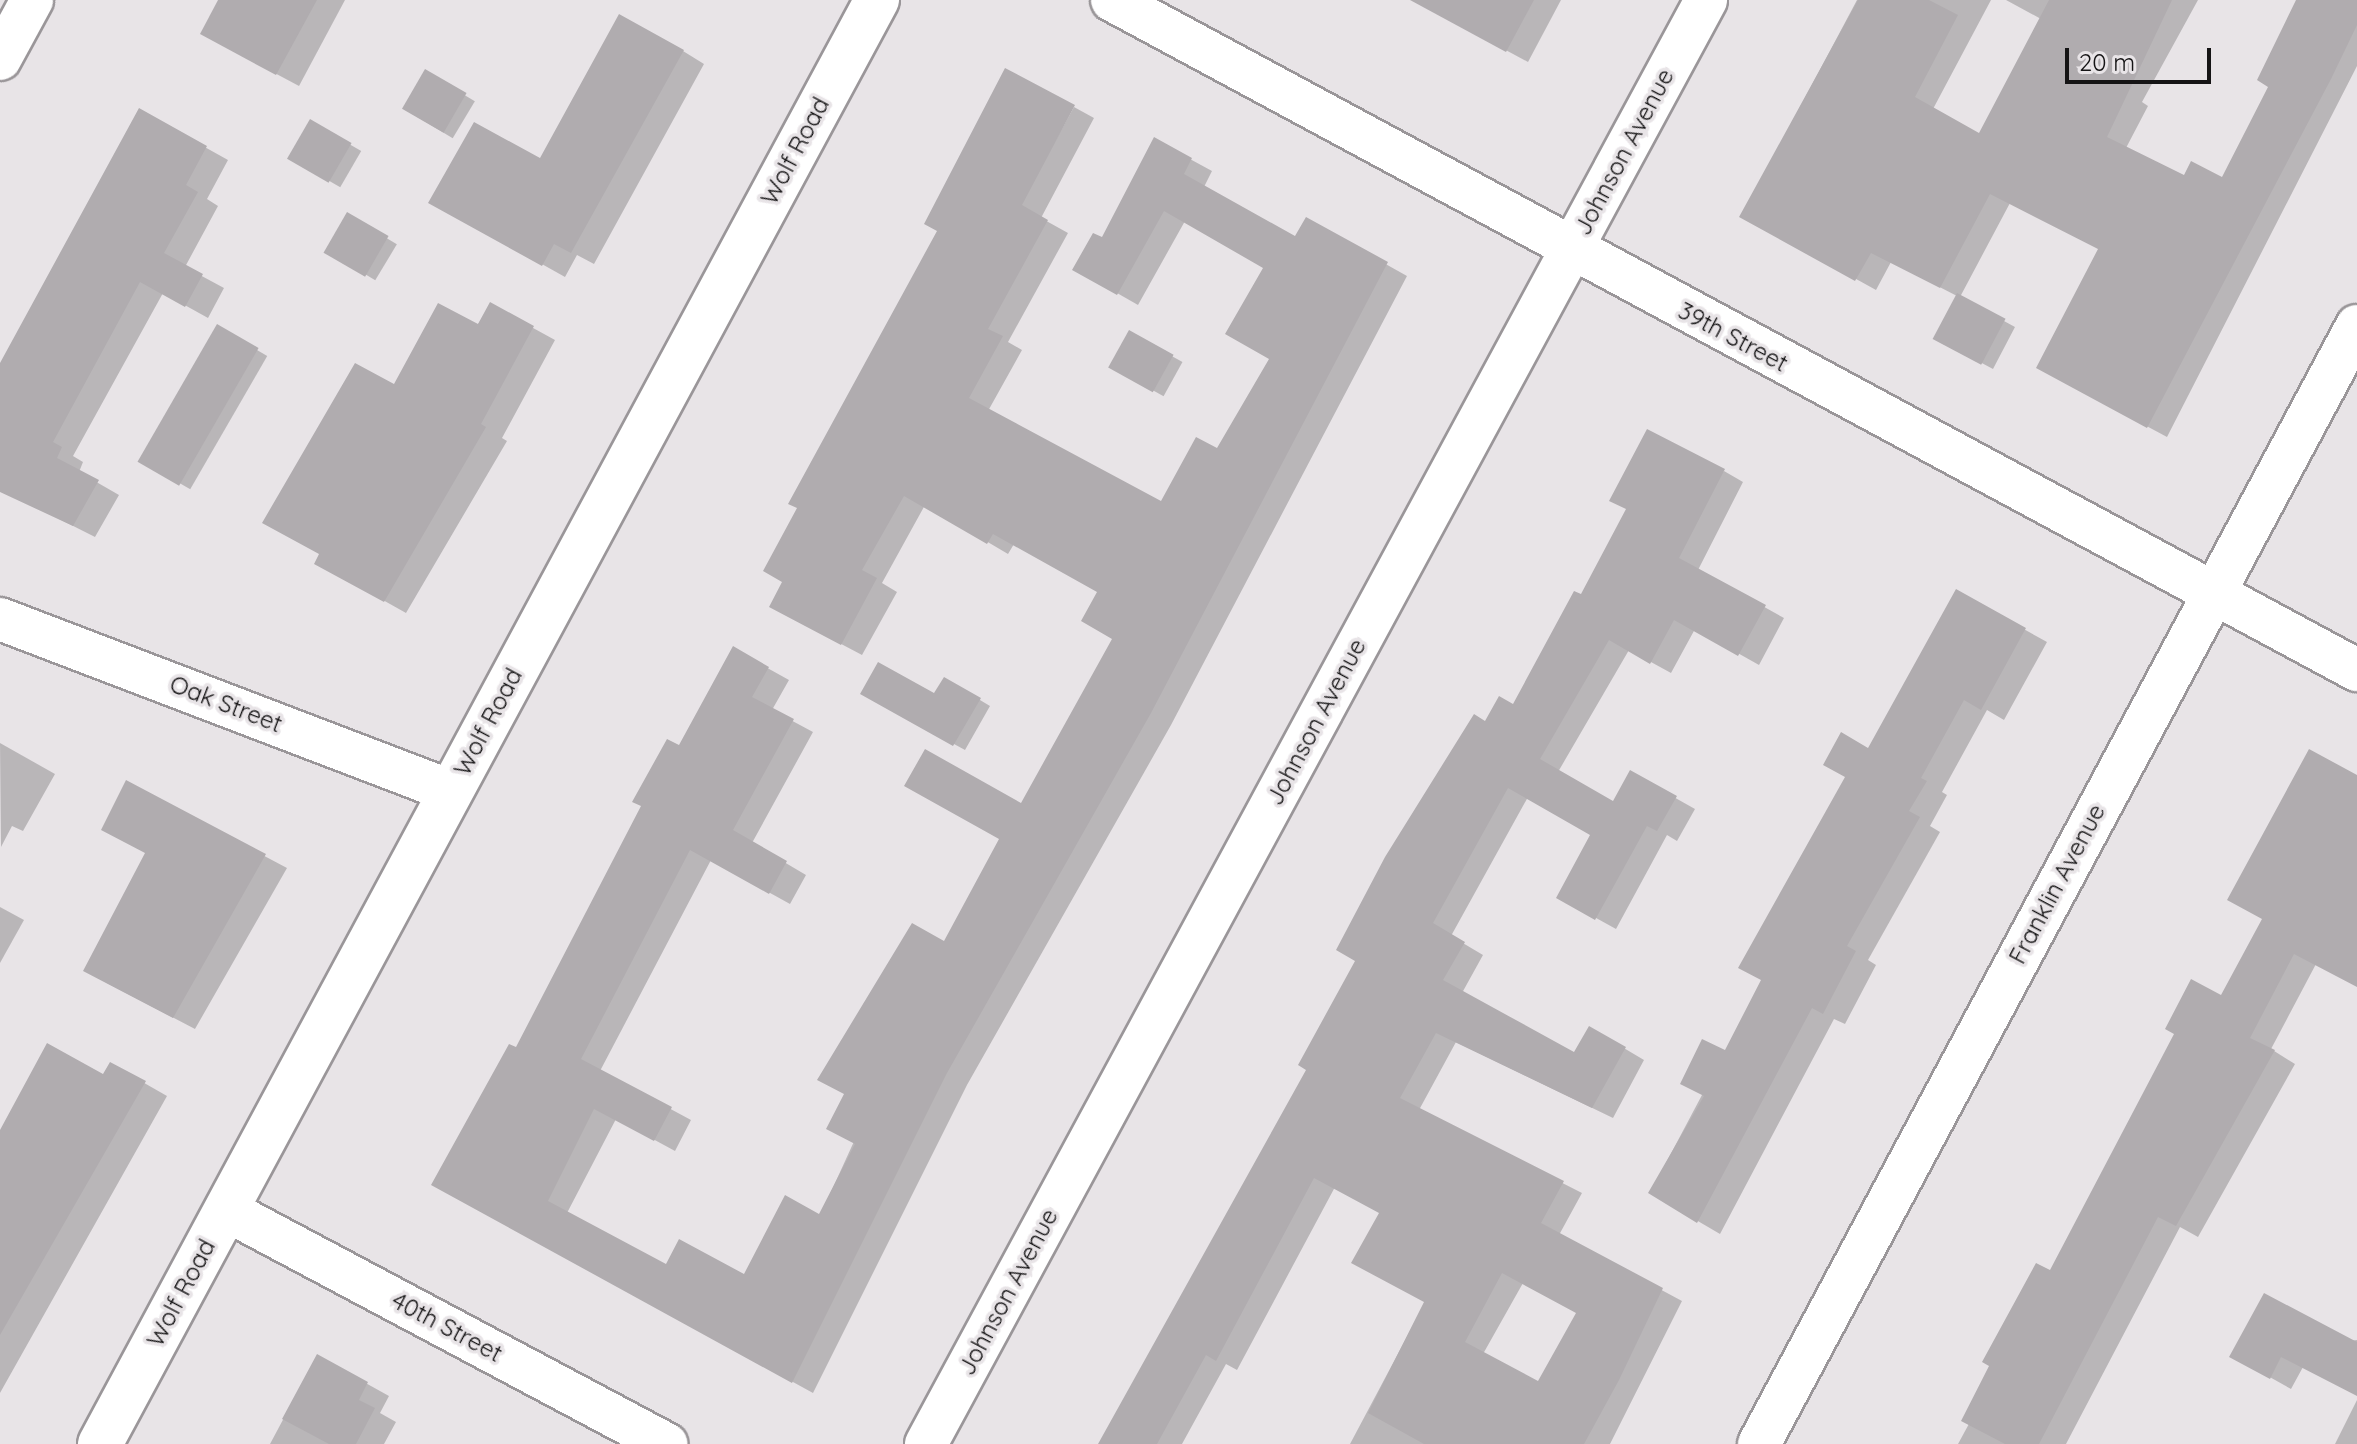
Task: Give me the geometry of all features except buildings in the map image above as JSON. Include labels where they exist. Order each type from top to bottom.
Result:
[{"type":"main road","name":"Wolf Road","points":[[100,1444],[877,0]]},
{"type":"street","points":[[0,59],[32,0]]},
{"type":"street","name":"39th Street","points":[[1112,0],[1570,251],[2357,670]]},
{"type":"street","name":"Johnson Avenue","points":[[926,1444],[1706,0]]},
{"type":"street","name":"Franklin Avenue","points":[[1759,1444],[2357,326]]},
{"type":"street","name":"Oak Street","points":[[0,619],[451,791]]},
{"type":"street","name":"40th Street","points":[[226,1210],[667,1444]]}]
